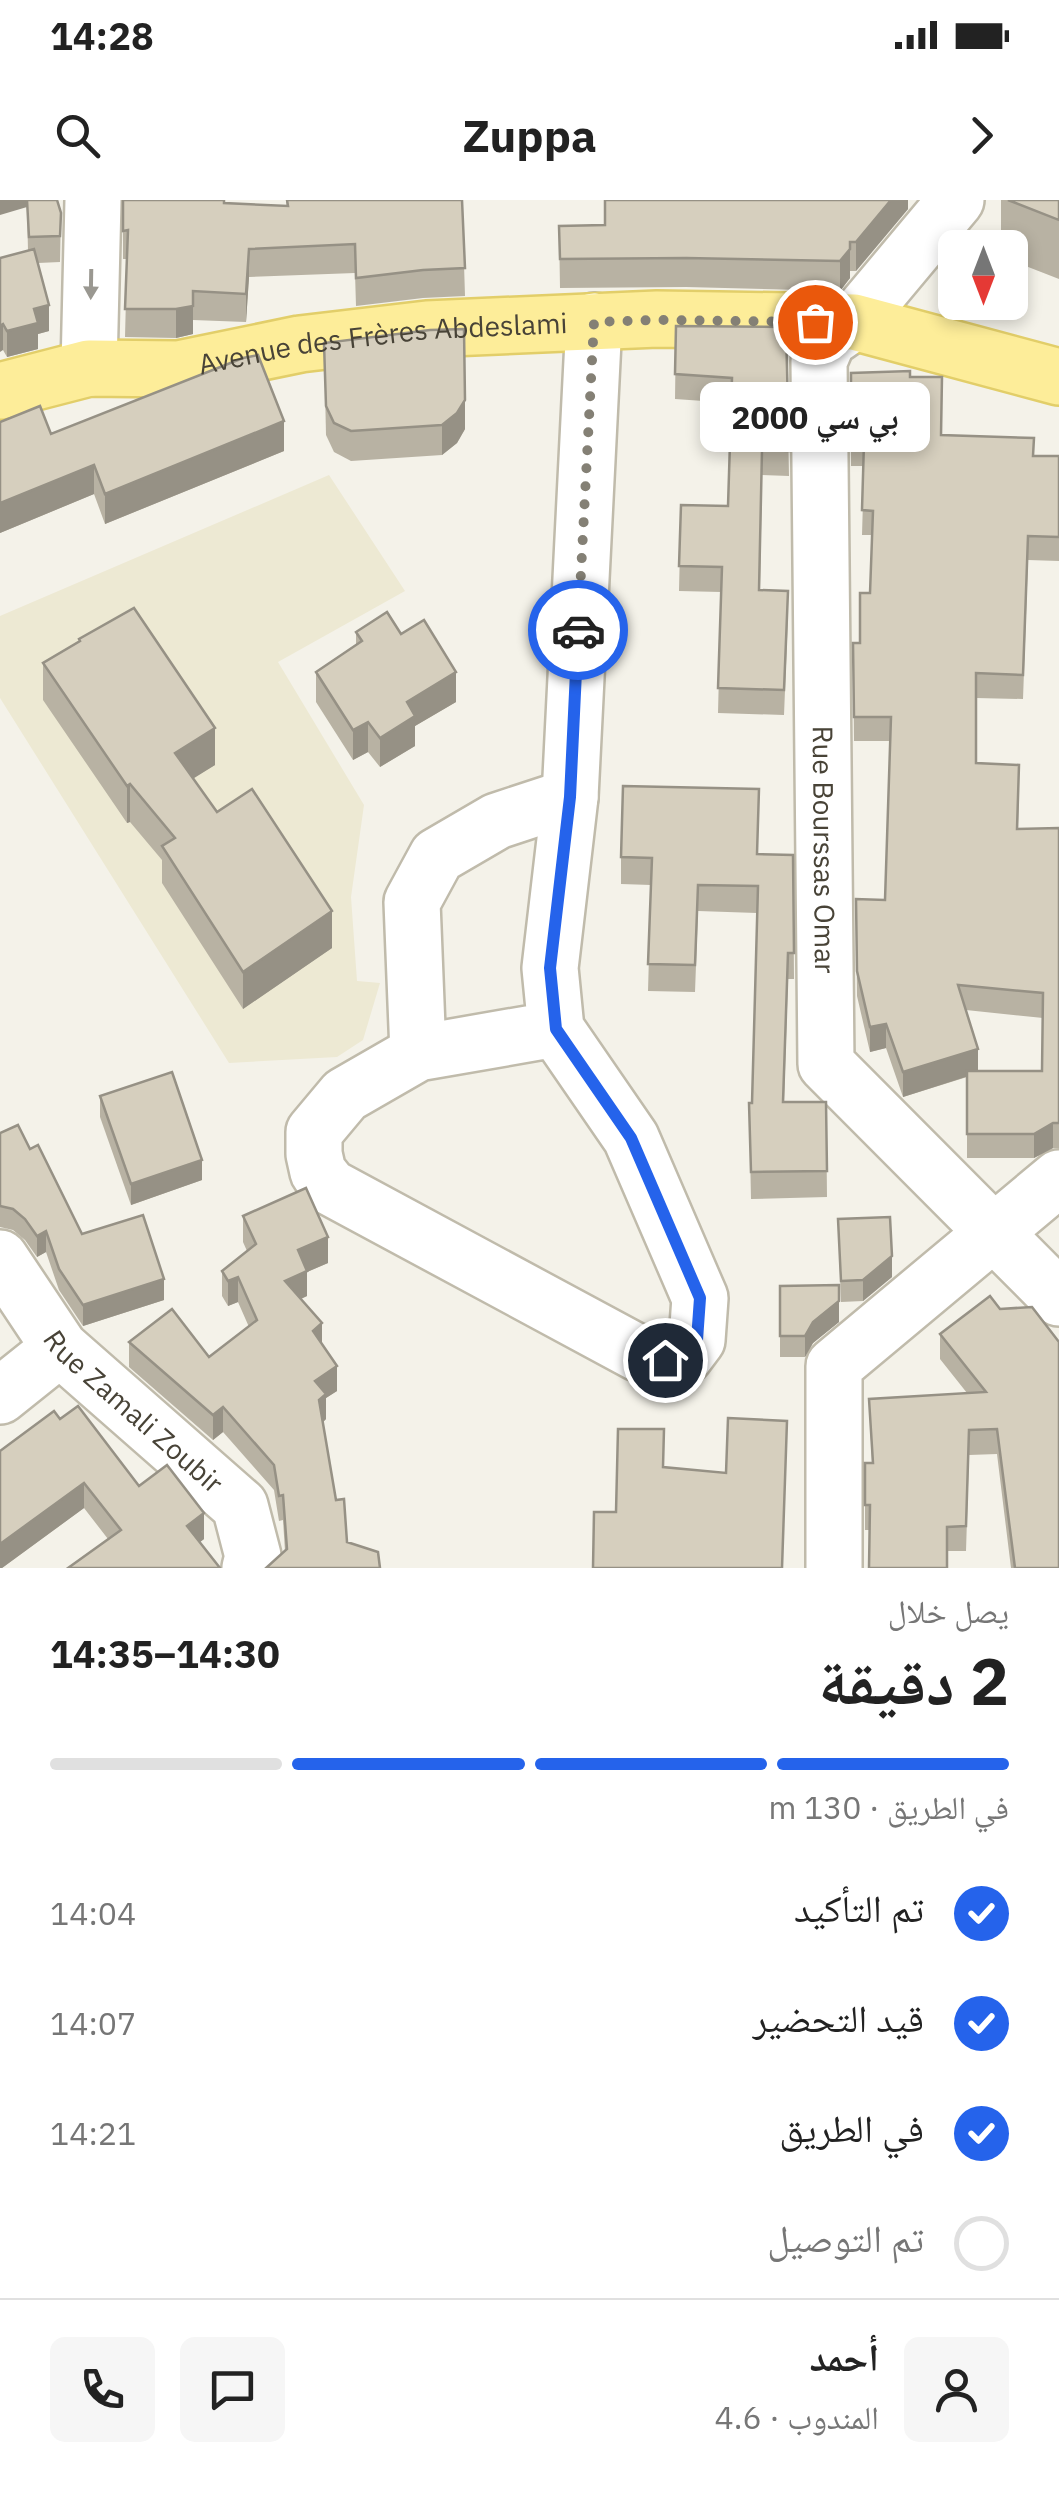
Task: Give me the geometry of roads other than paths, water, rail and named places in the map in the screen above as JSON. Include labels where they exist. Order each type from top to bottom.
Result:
[{"type":"main road","name":"Avenue des Frères Abdeslami","points":[[0,391],[89,368],[180,369],[300,344],[426,329],[657,320],[854,322],[1059,377]]},
{"type":"street","points":[[89,368],[93,200]]},
{"type":"street","name":"Rue Bourssas Omar","points":[[956,200],[854,322],[828,340],[819,361],[826,1064],[1059,1298]]},
{"type":"street","points":[[556,1029],[418,1053],[345,1095],[314,1132],[318,1172],[330,1187],[638,1353],[665,1360],[685,1356],[697,1340],[700,1298],[631,1138],[556,1029],[550,968],[570,797],[594,322]]},
{"type":"street","points":[[418,1053],[412,902],[437,856],[496,821],[570,797]]},
{"type":"street","points":[[834,1568],[834,1366],[1059,1178]]},
{"type":"street","name":"Rue Zamali Zoubir","points":[[0,1258],[60,1348],[240,1506],[253,1556],[250,1568]]},
{"type":"street","points":[[0,1396],[60,1348]]},
{"type":"place","name":"بي سي 2000","points":[[815,322]]}]
